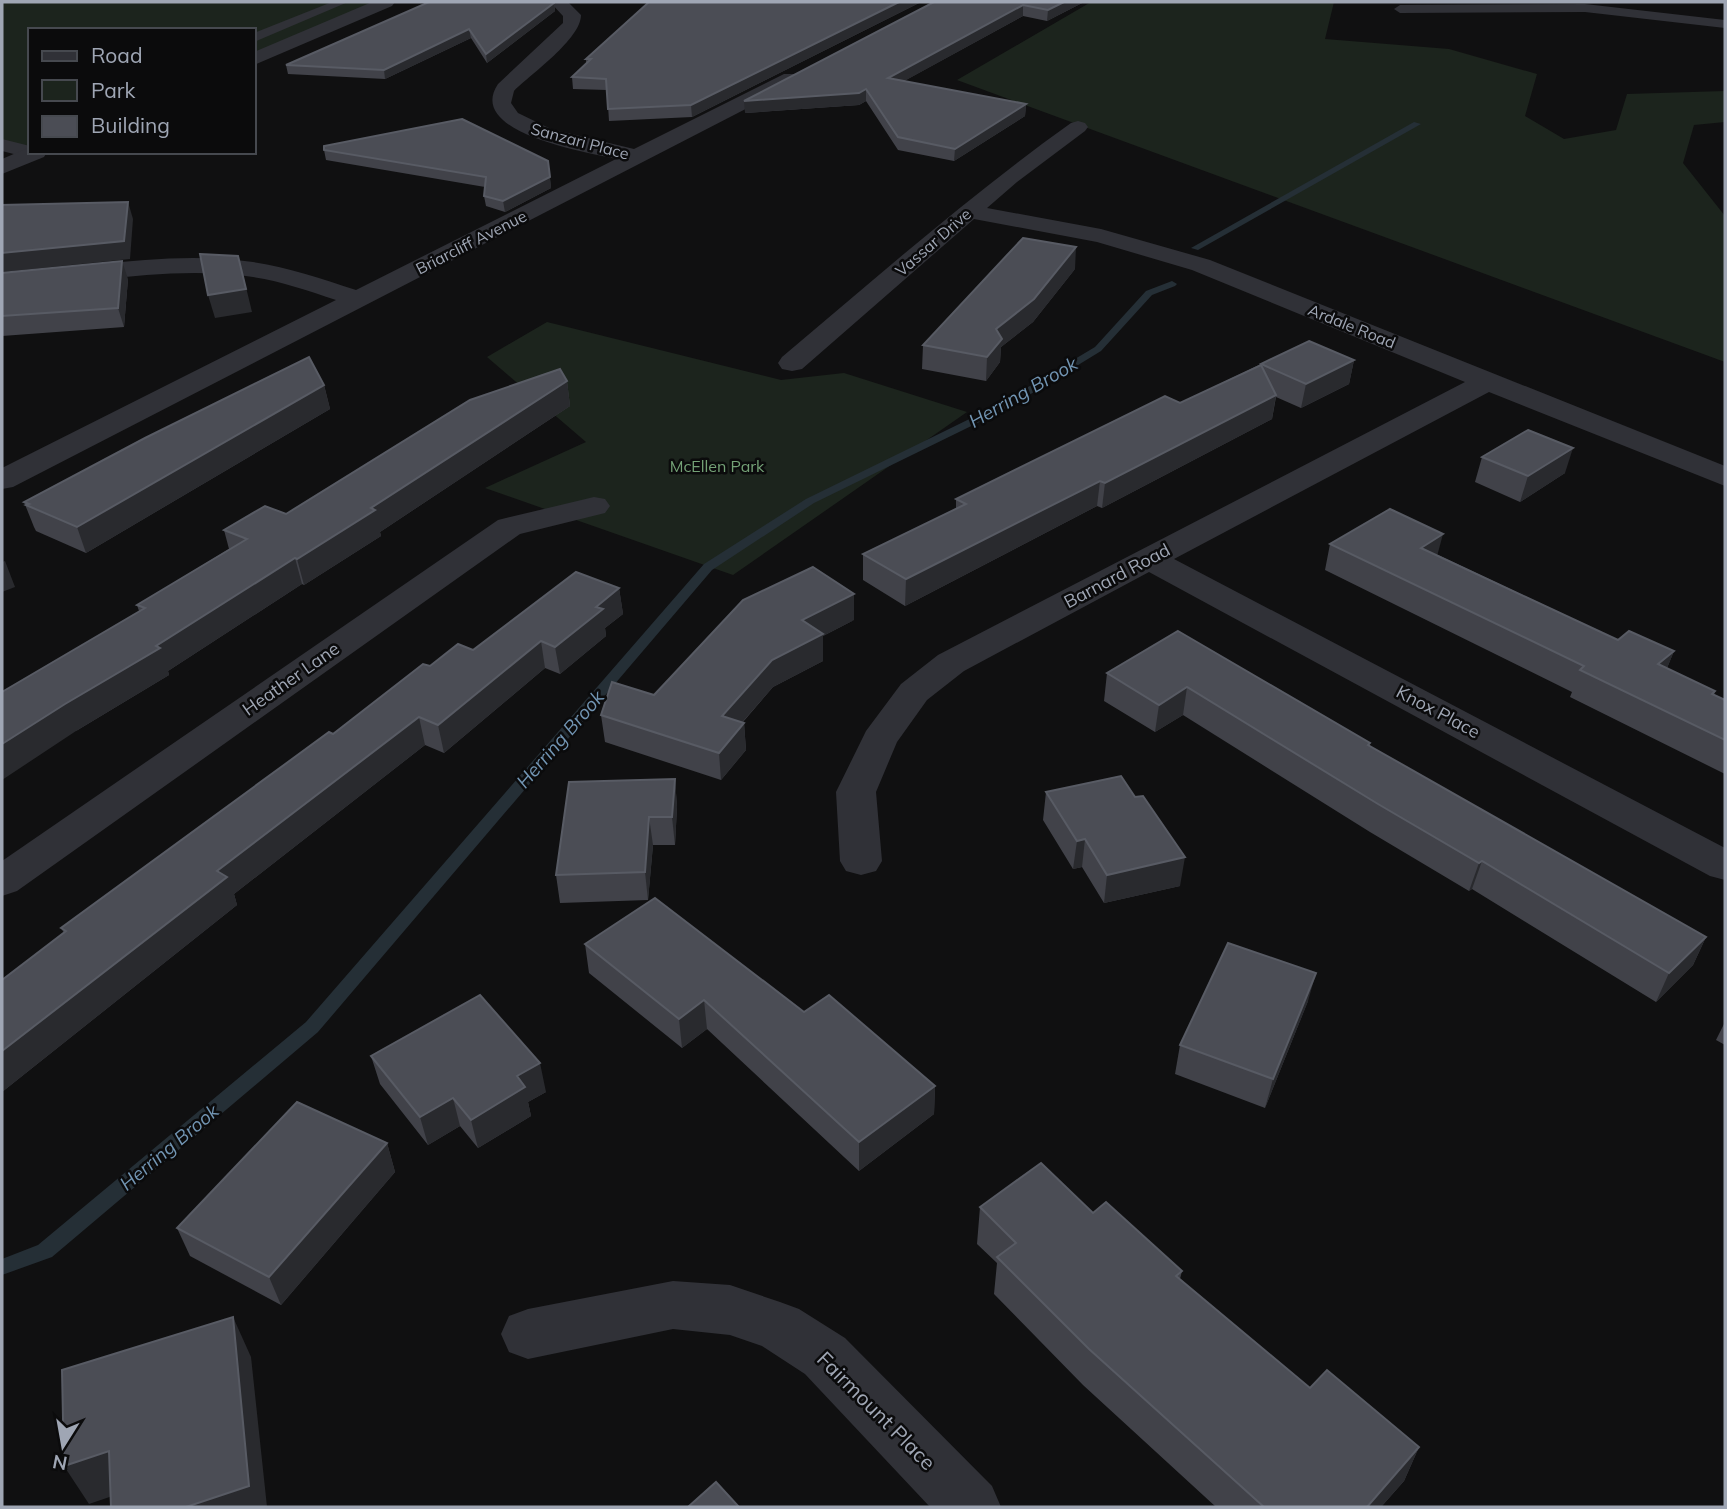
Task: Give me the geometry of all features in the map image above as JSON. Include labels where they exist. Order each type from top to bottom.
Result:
[{"type":"street","points":[[256,58],[386,2]]},
{"type":"street","name":"Sanzari Place","points":[[558,2],[572,15],[572,23],[567,32],[505,88],[501,97],[502,108],[510,118],[544,135],[639,157]]},
{"type":"street","name":"Briarcliff Avenue","points":[[2,480],[807,70]]},
{"type":"street","name":"Vassar Drive","points":[[792,363],[1009,177],[1078,127]]},
{"type":"street","points":[[2,145],[28,152]]},
{"type":"street","points":[[2,167],[32,154]]},
{"type":"street","name":"Ardale Road","points":[[968,211],[1101,236],[1201,265],[1725,477]]},
{"type":"street","points":[[2,282],[156,267],[213,265],[284,275],[359,299]]},
{"type":"street","name":"Barnard Road","points":[[861,861],[856,792],[879,740],[914,692],[951,663],[1488,381]]},
{"type":"street","name":"Heather Lane","points":[[2,881],[509,527],[594,506]]},
{"type":"street","name":"Knox Place","points":[[1150,559],[1725,866]]},
{"type":"street","name":"Fairmount Place","points":[[528,1334],[673,1305],[730,1310],[780,1327],[825,1356],[971,1507]]},
{"type":"lane","points":[[256,37],[342,2]]},
{"type":"lane","points":[[1400,9],[1585,8],[1725,24]]},
{"type":"lane","points":[[256,45],[277,49]]},
{"type":"green space","points":[[2,2],[387,2],[256,58],[256,28],[28,28],[28,152],[2,145]]},
{"type":"green space","points":[[1091,2],[1334,2],[1325,39],[1449,49],[1537,74],[1525,116],[1564,139],[1616,130],[1627,94],[1725,91],[1725,122],[1694,125],[1683,163],[1725,216],[1725,362],[957,80]]},
{"type":"green space","name":"McEllen Park","points":[[547,322],[781,380],[844,373],[967,412],[733,575],[485,488],[586,442],[487,357]]},
{"type":"building","points":[[429,2],[554,3],[486,54],[469,29],[384,70],[286,65]]},
{"type":"building","points":[[649,2],[899,2],[691,105],[608,109],[606,79],[572,77],[591,59],[586,59]]},
{"type":"building","points":[[934,2],[1064,2],[1048,10],[1023,5],[888,78],[1026,104],[955,149],[898,137],[866,89],[859,93],[744,101]]},
{"type":"building","points":[[462,119],[548,161],[550,177],[503,201],[484,196],[486,177],[324,150],[324,146]]},
{"type":"building","points":[[128,202],[124,241],[2,253],[2,205]]},
{"type":"building","points":[[1023,238],[1076,247],[1034,299],[996,329],[1002,339],[987,357],[923,345]]},
{"type":"building","points":[[200,254],[238,256],[246,289],[208,295]]},
{"type":"building","points":[[122,261],[118,308],[2,316],[2,273]]},
{"type":"building","points":[[1309,341],[1354,360],[1306,384],[1261,364]]},
{"type":"building","points":[[309,357],[324,385],[77,527],[24,502],[145,438]]},
{"type":"building","points":[[1261,365],[1276,395],[1105,483],[1100,481],[906,579],[863,554],[966,504],[956,499],[1165,396],[1180,403]]},
{"type":"building","points":[[560,369],[567,381],[371,508],[375,510],[156,646],[160,648],[2,744],[2,692],[145,608],[137,605],[247,539],[224,530],[265,506],[286,514],[470,400]]},
{"type":"building","points":[[1528,430],[1573,448],[1528,476],[1482,457]]},
{"type":"building","points":[[1390,509],[1443,534],[1421,548],[1618,640],[1629,631],[1674,651],[1658,664],[1715,691],[1712,694],[1725,700],[1725,740],[1580,670],[1584,666],[1330,544]]},
{"type":"building","points":[[813,567],[854,594],[802,620],[823,634],[772,660],[722,716],[744,723],[719,753],[601,715],[612,682],[654,695],[743,600]]},
{"type":"building","points":[[576,572],[619,588],[596,607],[603,609],[555,647],[541,641],[438,725],[419,717],[217,871],[227,877],[2,1051],[2,980],[66,931],[61,928],[329,732],[333,734],[423,664],[430,666],[458,644],[473,650]]},
{"type":"building","points":[[1178,631],[1370,743],[1368,745],[1706,937],[1669,973],[1482,861],[1479,863],[1378,804],[1187,687],[1159,705],[1107,673]]},
{"type":"building","points":[[1121,776],[1135,797],[1143,796],[1185,857],[1107,875],[1085,839],[1077,841],[1046,792]]},
{"type":"building","points":[[675,779],[672,817],[649,817],[645,872],[556,875],[569,782]]},
{"type":"building","points":[[655,898],[804,1012],[829,995],[935,1086],[859,1142],[704,1000],[679,1019],[585,944]]},
{"type":"building","points":[[1228,943],[1316,973],[1273,1079],[1180,1045]]},
{"type":"building","points":[[480,995],[540,1063],[517,1076],[525,1087],[471,1120],[453,1098],[420,1117],[371,1056]]},
{"type":"building","points":[[297,1102],[387,1143],[269,1277],[177,1228]]},
{"type":"building","points":[[1041,1163],[1093,1213],[1106,1202],[1182,1271],[1176,1276],[1310,1388],[1327,1370],[1419,1447],[1367,1507],[1264,1507],[1089,1349],[997,1257],[1016,1243],[980,1207]]},
{"type":"building","points":[[233,1317],[249,1486],[186,1507],[111,1507],[109,1451],[64,1466],[62,1370]]},
{"type":"building","points":[[716,1482],[739,1507],[688,1507]]},
{"type":"waterway","name":"Herring Brook","points":[[1195,248],[1417,124]]},
{"type":"waterway","name":"Herring Brook","points":[[2,1267],[45,1251],[312,1027],[708,567],[810,501],[1002,407],[1098,349],[1149,293],[1172,284]]}]
